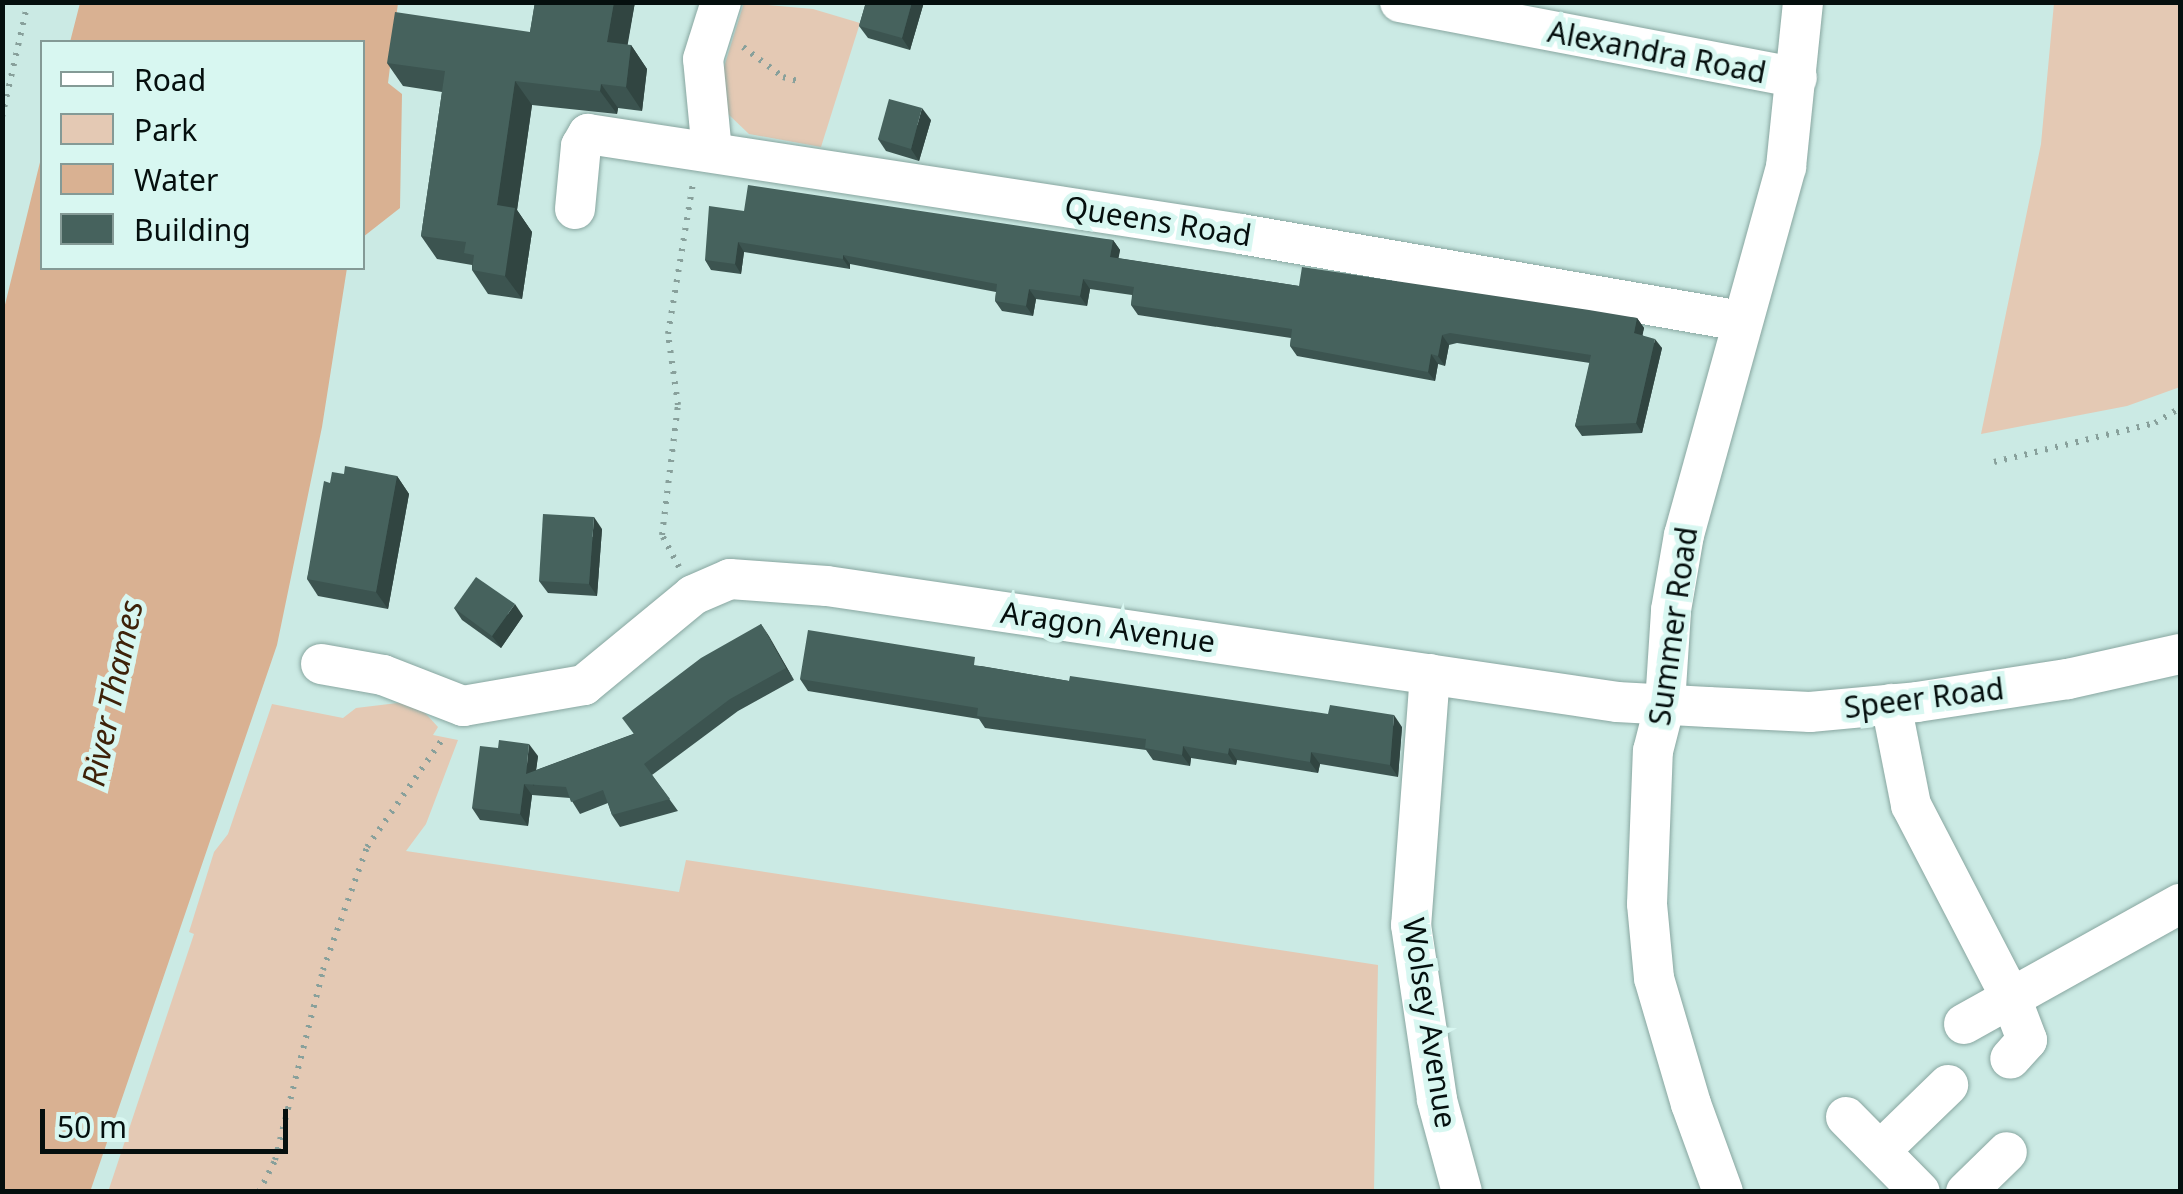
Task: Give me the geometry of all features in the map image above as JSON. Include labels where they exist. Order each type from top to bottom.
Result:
[{"type":"street","name":"Alexandra Road","points":[[1400,2],[1797,78]]},
{"type":"street","name":"Summer Road","points":[[1723,1192],[1680,1073],[1654,978],[1647,904],[1654,751],[1665,704],[1671,610],[1684,534],[1786,167],[1802,2]]},
{"type":"street","points":[[705,151],[703,58],[718,13]]},
{"type":"street","name":"Queens Road","points":[[575,209],[580,146],[588,134],[1240,234],[1741,321]]},
{"type":"street","name":"Aragon Avenue","points":[[463,706],[584,684],[693,595],[730,580],[777,580],[1617,702],[1665,704]]},
{"type":"street","name":"Speer Road","points":[[1665,704],[1810,712],[2068,679],[2180,654]]},
{"type":"street","points":[[321,664],[383,675],[463,706]]},
{"type":"street","name":"Wolsey Avenue","points":[[1430,674],[1410,926],[1437,1100],[1462,1192]]},
{"type":"street","points":[[1891,704],[1911,805],[2012,998],[2026,1040],[2010,1059]]},
{"type":"street","points":[[1964,1024],[2180,904]]},
{"type":"street","points":[[1880,1151],[1948,1085]]},
{"type":"street","points":[[1846,1116],[1920,1192]]},
{"type":"street","points":[[1966,1192],[2007,1152]]},
{"type":"path","points":[[2,117],[28,2]]},
{"type":"path","points":[[718,13],[782,78],[802,82]]},
{"type":"path","points":[[693,595],[662,536],[678,404],[668,334],[705,151]]},
{"type":"path","points":[[1994,462],[2155,424],[2180,408]]},
{"type":"path","points":[[258,1192],[275,1160],[323,970],[367,847],[463,706]]},
{"type":"green space","points":[[744,3],[813,9],[860,23],[821,147],[749,134],[727,113],[719,83]]},
{"type":"green space","points":[[2054,3],[2180,3],[2180,387],[2127,406],[1981,434],[2041,144]]},
{"type":"green space","points":[[414,701],[438,727],[433,735],[458,740],[426,824],[406,851],[679,892],[686,860],[1378,965],[1374,1191],[108,1192],[194,934],[189,932],[214,852],[228,834],[272,704],[343,718],[356,708]]},
{"type":"water","points":[[80,3],[398,3],[388,83],[402,94],[400,208],[365,235],[365,40],[71,40]]},
{"type":"water","name":"River Thames","points":[[40,162],[40,270],[347,270],[322,427],[277,645],[90,1192],[2,1191],[2,317]]},
{"type":"building","points":[[535,2],[614,2],[607,42],[631,45],[626,87],[601,84],[600,91],[515,81],[497,205],[515,208],[505,276],[472,270],[474,255],[464,253],[466,242],[421,236],[445,71],[387,63],[395,12],[530,32]]},
{"type":"building","points":[[866,2],[912,2],[902,38],[859,26]]},
{"type":"building","points":[[889,99],[922,108],[911,149],[878,139]]},
{"type":"building","points":[[748,185],[1113,240],[1110,257],[1299,286],[1302,267],[1637,318],[1634,333],[1655,339],[1636,423],[1575,426],[1591,355],[1450,333],[1442,335],[1438,356],[1431,354],[1428,372],[1290,346],[1292,329],[1131,305],[1134,287],[1083,279],[1080,296],[1029,289],[1026,306],[995,301],[997,284],[843,255],[843,259],[738,242],[735,264],[705,260],[709,206],[744,211]]},
{"type":"building","points":[[345,466],[397,476],[376,592],[307,579],[324,481],[330,483],[332,472],[344,474]]},
{"type":"building","points":[[543,514],[594,517],[589,584],[539,581]]},
{"type":"building","points":[[476,577],[515,604],[492,636],[454,608]]},
{"type":"building","points":[[761,624],[786,668],[730,699],[644,764],[670,799],[612,815],[603,790],[571,802],[566,787],[524,784],[520,814],[472,808],[480,746],[498,748],[499,740],[529,744],[526,774],[634,734],[622,718],[701,658]]},
{"type":"building","points":[[808,630],[975,657],[974,665],[1069,681],[1070,676],[1328,714],[1330,705],[1394,715],[1390,765],[1311,752],[1310,762],[1229,748],[1228,754],[1183,746],[1182,755],[1145,748],[1146,739],[977,716],[978,708],[800,679]]}]
